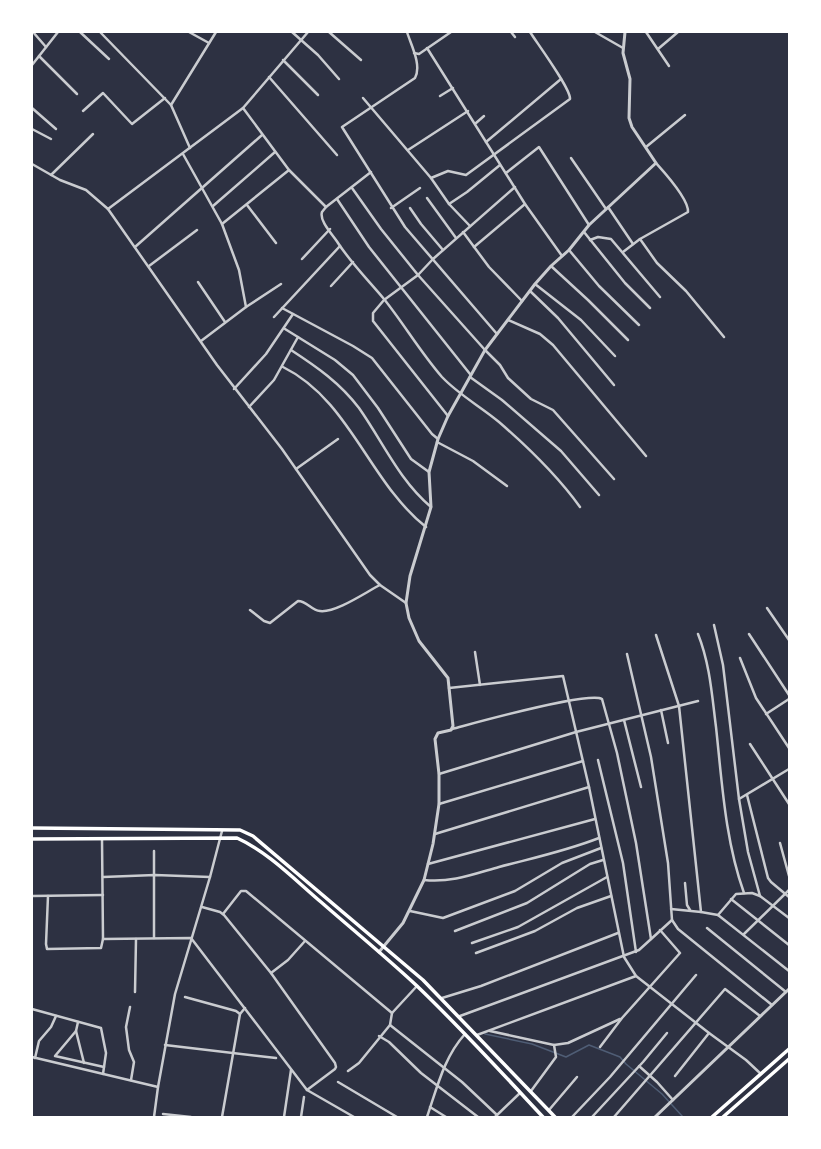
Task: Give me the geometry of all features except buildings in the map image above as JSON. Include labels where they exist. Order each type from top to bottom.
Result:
[{"type":"main road","points":[[32,828],[240,830],[253,836],[384,946],[442,998],[478,1034],[555,1117]]},
{"type":"main road","points":[[32,839],[237,838],[248,843],[282,869],[417,986],[465,1034],[543,1117]]},
{"type":"main road","points":[[712,1117],[789,1049]]},
{"type":"main road","points":[[724,1117],[789,1059]]},
{"type":"street","points":[[33,32],[46,47]]},
{"type":"street","points":[[32,65],[58,32]]},
{"type":"street","points":[[80,32],[109,59]]},
{"type":"street","points":[[100,32],[171,105],[190,148]]},
{"type":"street","points":[[190,32],[209,43]]},
{"type":"street","points":[[171,105],[216,32]]},
{"type":"street","points":[[292,32],[318,55],[339,79]]},
{"type":"street","points":[[108,209],[243,108],[308,32]]},
{"type":"street","points":[[329,32],[361,60]]},
{"type":"street","points":[[407,32],[414,53],[417,72],[415,78],[371,109],[342,127],[371,172],[391,208],[405,228],[497,334]]},
{"type":"street","points":[[414,53],[419,54],[451,32]]},
{"type":"street","points":[[511,32],[515,37]]},
{"type":"street","points":[[431,178],[448,171],[466,175],[570,99],[570,95],[561,79],[530,32]]},
{"type":"street","points":[[595,32],[623,48]]},
{"type":"street","points":[[623,252],[640,239],[688,212],[686,204],[678,190],[656,163],[632,127],[629,118],[630,79],[623,48],[625,32]]},
{"type":"street","points":[[646,32],[669,66]]},
{"type":"street","points":[[658,49],[678,32]]},
{"type":"street","points":[[427,48],[476,123],[486,142],[525,204],[562,256]]},
{"type":"street","points":[[39,56],[77,94]]},
{"type":"street","points":[[283,60],[318,95]]},
{"type":"street","points":[[268,77],[337,156]]},
{"type":"street","points":[[486,142],[561,79]]},
{"type":"street","points":[[440,96],[453,88]]},
{"type":"street","points":[[83,111],[103,93],[132,124],[165,98]]},
{"type":"street","points":[[363,98],[431,178],[449,204],[470,226]]},
{"type":"street","points":[[32,108],[56,128]]},
{"type":"street","points":[[243,108],[289,170],[326,207]]},
{"type":"street","points":[[408,150],[468,111]]},
{"type":"street","points":[[646,147],[685,115]]},
{"type":"street","points":[[476,123],[484,116]]},
{"type":"street","points":[[32,129],[51,139]]},
{"type":"street","points":[[51,175],[92,134]]},
{"type":"street","points":[[135,247],[203,189],[262,135]]},
{"type":"street","points":[[506,173],[539,147],[589,225]]},
{"type":"street","points":[[213,206],[275,152]]},
{"type":"street","points":[[182,154],[222,224],[239,270],[246,307]]},
{"type":"street","points":[[571,158],[633,244]]},
{"type":"street","points":[[452,729],[448,678],[419,641],[409,618],[406,603],[408,588],[432,507],[430,472],[438,441],[448,416],[485,350],[535,284],[551,266],[569,250],[589,225],[656,163]]},
{"type":"street","points":[[32,164],[51,175],[86,190],[94,195],[108,209],[234,389],[296,469],[370,575],[406,603]]},
{"type":"street","points":[[449,204],[467,192],[500,165]]},
{"type":"street","points":[[222,224],[289,170]]},
{"type":"street","points":[[371,172],[326,207],[321,215],[340,246],[384,300],[442,376],[460,394],[471,400],[532,452],[563,484],[580,507]]},
{"type":"street","points":[[448,416],[373,321],[373,313],[384,300],[418,274],[432,259],[515,187]]},
{"type":"street","points":[[352,188],[381,229],[418,274],[500,365],[508,378],[531,399],[553,410],[614,479]]},
{"type":"street","points":[[391,208],[420,188]]},
{"type":"street","points":[[426,198],[456,238]]},
{"type":"street","points":[[337,199],[369,247],[470,375],[502,400],[561,451],[599,495]]},
{"type":"street","points":[[474,247],[525,204]]},
{"type":"street","points":[[247,205],[276,243]]},
{"type":"street","points":[[410,208],[420,224],[443,250]]},
{"type":"street","points":[[302,259],[330,229]]},
{"type":"street","points":[[149,266],[197,230]]},
{"type":"street","points":[[463,232],[489,267],[522,301]]},
{"type":"street","points":[[584,232],[624,283],[650,308]]},
{"type":"street","points":[[590,240],[598,237],[608,237],[616,242],[638,273],[660,297]]},
{"type":"street","points":[[640,239],[657,263],[686,291],[724,337]]},
{"type":"street","points":[[274,317],[340,246]]},
{"type":"street","points":[[569,250],[599,286],[639,325]]},
{"type":"street","points":[[331,286],[353,262]]},
{"type":"street","points":[[551,266],[628,340]]},
{"type":"street","points":[[198,282],[225,322]]},
{"type":"street","points":[[201,341],[246,307],[281,284]]},
{"type":"street","points":[[535,284],[581,320],[615,356]]},
{"type":"street","points":[[530,291],[558,318],[614,385]]},
{"type":"street","points":[[282,308],[353,346],[372,358],[438,441],[473,461],[507,486]]},
{"type":"street","points":[[234,389],[266,354],[285,329],[293,314]]},
{"type":"street","points":[[508,320],[540,334],[553,345],[646,456]]},
{"type":"street","points":[[285,329],[335,360],[353,375],[378,408],[411,459],[430,472]]},
{"type":"street","points":[[249,407],[274,380],[298,337]]},
{"type":"street","points":[[291,350],[331,377],[361,412],[406,482],[432,507]]},
{"type":"street","points":[[283,366],[299,375],[325,399],[356,438],[398,499],[416,519],[426,527]]},
{"type":"street","points":[[296,469],[338,439]]},
{"type":"street","points":[[250,610],[264,621],[270,623],[298,601],[306,603],[314,610],[323,611],[349,602],[380,584]]},
{"type":"street","points":[[767,608],[789,640]]},
{"type":"street","points":[[714,625],[723,665],[739,799],[748,852],[760,896]]},
{"type":"street","points":[[698,634],[710,677],[725,807],[736,870],[744,892]]},
{"type":"street","points":[[749,634],[789,695]]},
{"type":"street","points":[[656,635],[679,706],[701,912]]},
{"type":"street","points":[[475,652],[480,685]]},
{"type":"street","points":[[627,654],[641,715],[660,812],[668,863],[672,920],[678,928],[772,1005]]},
{"type":"street","points":[[740,658],[748,681],[766,714],[789,748]]},
{"type":"street","points":[[449,688],[561,676],[564,679],[589,787],[624,957],[636,976],[746,1060],[760,1074]]},
{"type":"street","points":[[379,952],[403,924],[424,880],[435,834],[439,804],[439,774],[435,739],[438,733],[568,701],[594,697],[602,699],[609,724],[636,843],[651,939]]},
{"type":"street","points":[[766,714],[789,699]]},
{"type":"street","points":[[439,774],[576,732],[698,701]]},
{"type":"street","points":[[661,710],[668,743]]},
{"type":"street","points":[[624,720],[641,787]]},
{"type":"street","points":[[750,744],[789,804]]},
{"type":"street","points":[[598,760],[623,863],[636,952]]},
{"type":"street","points":[[439,804],[582,761]]},
{"type":"street","points":[[739,799],[773,780],[789,769]]},
{"type":"street","points":[[435,834],[589,787]]},
{"type":"street","points":[[747,795],[768,878],[789,897]]},
{"type":"street","points":[[428,864],[595,819]]},
{"type":"street","points":[[154,1117],[165,1045],[175,994],[191,938],[202,907],[222,831]]},
{"type":"street","points":[[424,880],[437,881],[466,877],[571,849],[599,838]]},
{"type":"street","points":[[48,896],[47,948],[100,948],[103,939],[102,839]]},
{"type":"street","points":[[780,843],[789,876]]},
{"type":"street","points":[[410,911],[443,918],[515,891],[562,863],[601,848]]},
{"type":"street","points":[[154,851],[154,938]]},
{"type":"street","points":[[455,931],[527,903],[590,864],[603,860]]},
{"type":"street","points":[[103,877],[155,875],[210,877]]},
{"type":"street","points":[[472,943],[518,927],[607,877]]},
{"type":"street","points":[[685,883],[687,905],[690,911]]},
{"type":"street","points":[[223,914],[241,891],[244,890],[392,1013]]},
{"type":"street","points":[[744,934],[774,907],[789,890]]},
{"type":"street","points":[[718,915],[731,898],[736,894],[744,892],[760,896],[789,918]]},
{"type":"street","points":[[32,896],[103,894]]},
{"type":"street","points":[[476,953],[534,931],[577,908],[611,896]]},
{"type":"street","points":[[731,898],[789,945]]},
{"type":"street","points":[[202,907],[223,914],[271,972],[336,1067],[306,1090]]},
{"type":"street","points":[[671,909],[718,915],[789,971]]},
{"type":"street","points":[[460,1016],[636,952],[672,920]]},
{"type":"street","points":[[655,1117],[729,1048],[788,990],[707,928]]},
{"type":"street","points":[[600,1047],[622,1018],[680,953],[660,930]]},
{"type":"street","points":[[442,998],[481,986],[618,932]]},
{"type":"street","points":[[135,992],[136,938]]},
{"type":"street","points":[[103,939],[191,938]]},
{"type":"street","points":[[191,938],[306,1090],[354,1117]]},
{"type":"street","points":[[271,972],[288,960],[305,941]]},
{"type":"street","points":[[572,1117],[610,1077],[696,975]]},
{"type":"street","points":[[478,1034],[490,1031],[636,976]]},
{"type":"street","points":[[348,1071],[359,1063],[379,1036],[390,1025],[392,1013],[417,986]]},
{"type":"street","points":[[614,1117],[725,989],[760,1016]]},
{"type":"street","points":[[185,997],[236,1011],[240,1014]]},
{"type":"street","points":[[130,1007],[126,1027],[129,1050],[134,1062],[131,1080]]},
{"type":"street","points":[[222,1117],[240,1014],[245,1008]]},
{"type":"street","points":[[32,1009],[101,1028],[106,1053],[103,1074]]},
{"type":"street","points":[[56,1016],[51,1027],[38,1041],[34,1057],[158,1086]]},
{"type":"street","points":[[490,1031],[554,1045],[568,1043],[622,1018]]},
{"type":"street","points":[[78,1022],[76,1030],[55,1056],[104,1067]]},
{"type":"street","points":[[390,1025],[444,1068],[496,1116],[520,1093]]},
{"type":"street","points":[[76,1030],[84,1063]]},
{"type":"street","points":[[592,1117],[667,1033]]},
{"type":"street","points":[[675,1076],[709,1033]]},
{"type":"street","points":[[427,1117],[444,1068],[454,1046],[465,1034]]},
{"type":"street","points":[[379,1036],[389,1042],[438,1085],[478,1117]]},
{"type":"street","points":[[165,1045],[276,1058]]},
{"type":"street","points":[[531,1091],[556,1057],[554,1045]]},
{"type":"street","points":[[639,1066],[673,1100]]},
{"type":"street","points":[[284,1117],[291,1069]]},
{"type":"street","points":[[549,1110],[577,1077]]},
{"type":"street","points":[[338,1082],[397,1117]]},
{"type":"street","points":[[301,1117],[304,1097]]},
{"type":"street","points":[[430,1106],[446,1117]]},
{"type":"street","points":[[163,1114],[191,1117]]},
{"type":"waterway","points":[[485,1034],[532,1044],[566,1057],[589,1045],[620,1057],[626,1064],[662,1094],[683,1117]]}]
